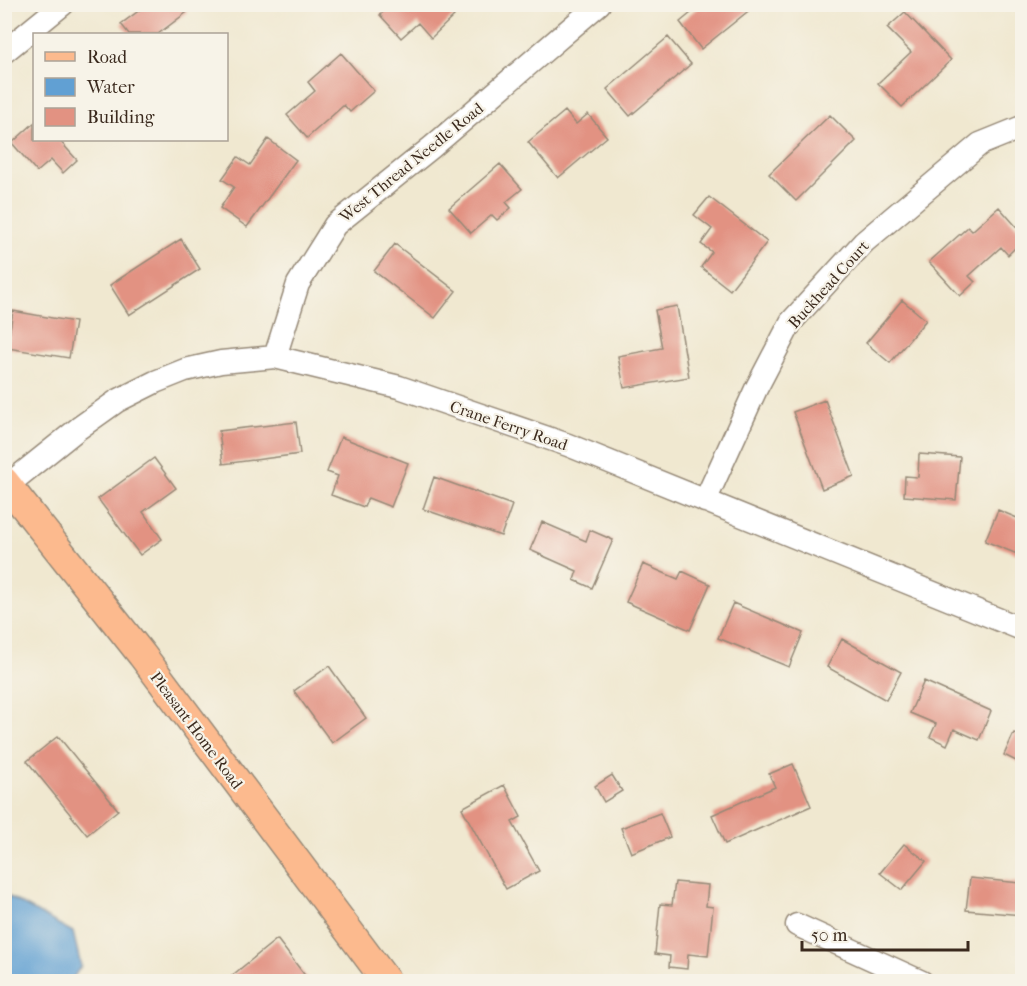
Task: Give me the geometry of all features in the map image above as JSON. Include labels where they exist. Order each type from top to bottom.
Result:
[{"type":"main road","name":"Pleasant Home Road","points":[[6,485],[142,655],[387,981]]},
{"type":"street","points":[[4,52],[63,4]]},
{"type":"street","name":"West Thread Needle Road","points":[[275,357],[298,284],[335,225],[432,147],[599,4]]},
{"type":"street","name":"Buckhead Court","points":[[705,501],[756,389],[791,322],[873,234],[980,144],[1023,128]]},
{"type":"street","name":"Crane Ferry Road","points":[[6,485],[117,400],[146,386],[185,370],[221,362],[275,357],[410,390],[568,445],[1023,629]]},
{"type":"street","points":[[797,925],[922,981]]},
{"type":"water","points":[[4,894],[73,932],[81,966],[71,981],[5,981]]},
{"type":"building","points":[[148,4],[182,4],[187,12],[159,33],[128,33],[121,24]]},
{"type":"building","points":[[391,4],[443,4],[454,16],[431,38],[418,23],[401,38],[380,15]]},
{"type":"building","points":[[702,4],[757,4],[701,49],[680,22]]},
{"type":"building","points":[[905,12],[951,60],[902,107],[878,83],[911,52],[887,28]]},
{"type":"building","points":[[668,37],[691,64],[630,116],[607,89]]},
{"type":"building","points":[[341,53],[374,91],[350,112],[344,105],[307,138],[287,115],[315,91],[308,82]]},
{"type":"building","points":[[565,111],[576,124],[588,114],[607,137],[558,178],[528,142]]},
{"type":"building","points":[[830,115],[856,141],[796,201],[769,174]]},
{"type":"building","points":[[33,124],[33,141],[60,141],[77,160],[63,173],[51,160],[37,172],[12,143]]},
{"type":"building","points":[[268,139],[296,160],[247,227],[220,208],[234,187],[222,179],[238,157],[250,165]]},
{"type":"building","points":[[500,164],[522,189],[506,202],[511,208],[497,220],[492,215],[471,233],[449,208]]},
{"type":"building","points":[[709,197],[767,242],[730,290],[701,267],[712,252],[701,244],[712,229],[694,215]]},
{"type":"building","points":[[999,207],[1022,233],[1022,241],[1008,255],[1001,247],[969,276],[975,282],[960,296],[929,262],[968,227],[972,231]]},
{"type":"building","points":[[181,239],[200,269],[129,315],[110,285]]},
{"type":"building","points":[[395,244],[456,291],[435,318],[374,271]]},
{"type":"building","points":[[902,300],[926,320],[890,363],[866,343]]},
{"type":"building","points":[[677,306],[689,377],[624,388],[618,356],[662,348],[655,310]]},
{"type":"building","points":[[13,311],[75,322],[69,358],[7,348]]},
{"type":"building","points":[[825,400],[854,476],[822,489],[793,412]]},
{"type":"building","points":[[296,422],[300,454],[223,464],[219,431]]},
{"type":"building","points":[[341,437],[408,463],[391,507],[368,498],[364,507],[331,495],[338,476],[327,472]]},
{"type":"building","points":[[919,454],[960,457],[956,500],[904,496],[905,476],[918,477]]},
{"type":"building","points":[[154,458],[176,488],[143,512],[162,539],[140,555],[98,499]]},
{"type":"building","points":[[434,477],[512,505],[501,536],[423,509]]},
{"type":"building","points":[[998,510],[1022,520],[1022,556],[985,541]]},
{"type":"building","points":[[542,522],[586,541],[590,530],[613,540],[592,588],[574,580],[577,571],[530,550]]},
{"type":"building","points":[[643,564],[678,579],[682,571],[710,584],[690,630],[626,602]]},
{"type":"building","points":[[733,603],[803,633],[789,667],[718,638]]},
{"type":"building","points":[[842,639],[901,672],[886,700],[827,667]]},
{"type":"building","points":[[329,666],[366,718],[332,743],[294,691]]},
{"type":"building","points":[[924,681],[991,711],[979,740],[954,729],[947,745],[930,737],[936,724],[910,713]]},
{"type":"building","points":[[1014,733],[1022,737],[1022,764],[1004,755]]},
{"type":"building","points":[[58,736],[118,810],[87,835],[27,761]]},
{"type":"building","points":[[793,764],[811,806],[725,844],[712,815],[775,787],[769,774]]},
{"type":"building","points":[[612,775],[622,791],[604,802],[595,786]]},
{"type":"building","points":[[504,785],[521,817],[512,822],[539,871],[506,889],[462,808]]},
{"type":"building","points":[[660,813],[670,837],[631,853],[621,828]]},
{"type":"building","points":[[904,844],[926,861],[902,890],[880,873]]},
{"type":"building","points":[[1021,873],[1022,915],[966,910],[970,878],[1020,883]]},
{"type":"building","points":[[675,882],[708,885],[706,906],[713,907],[708,956],[688,954],[687,969],[669,967],[670,956],[655,954],[660,904],[672,905]]},
{"type":"building","points":[[277,939],[310,982],[224,982]]}]
